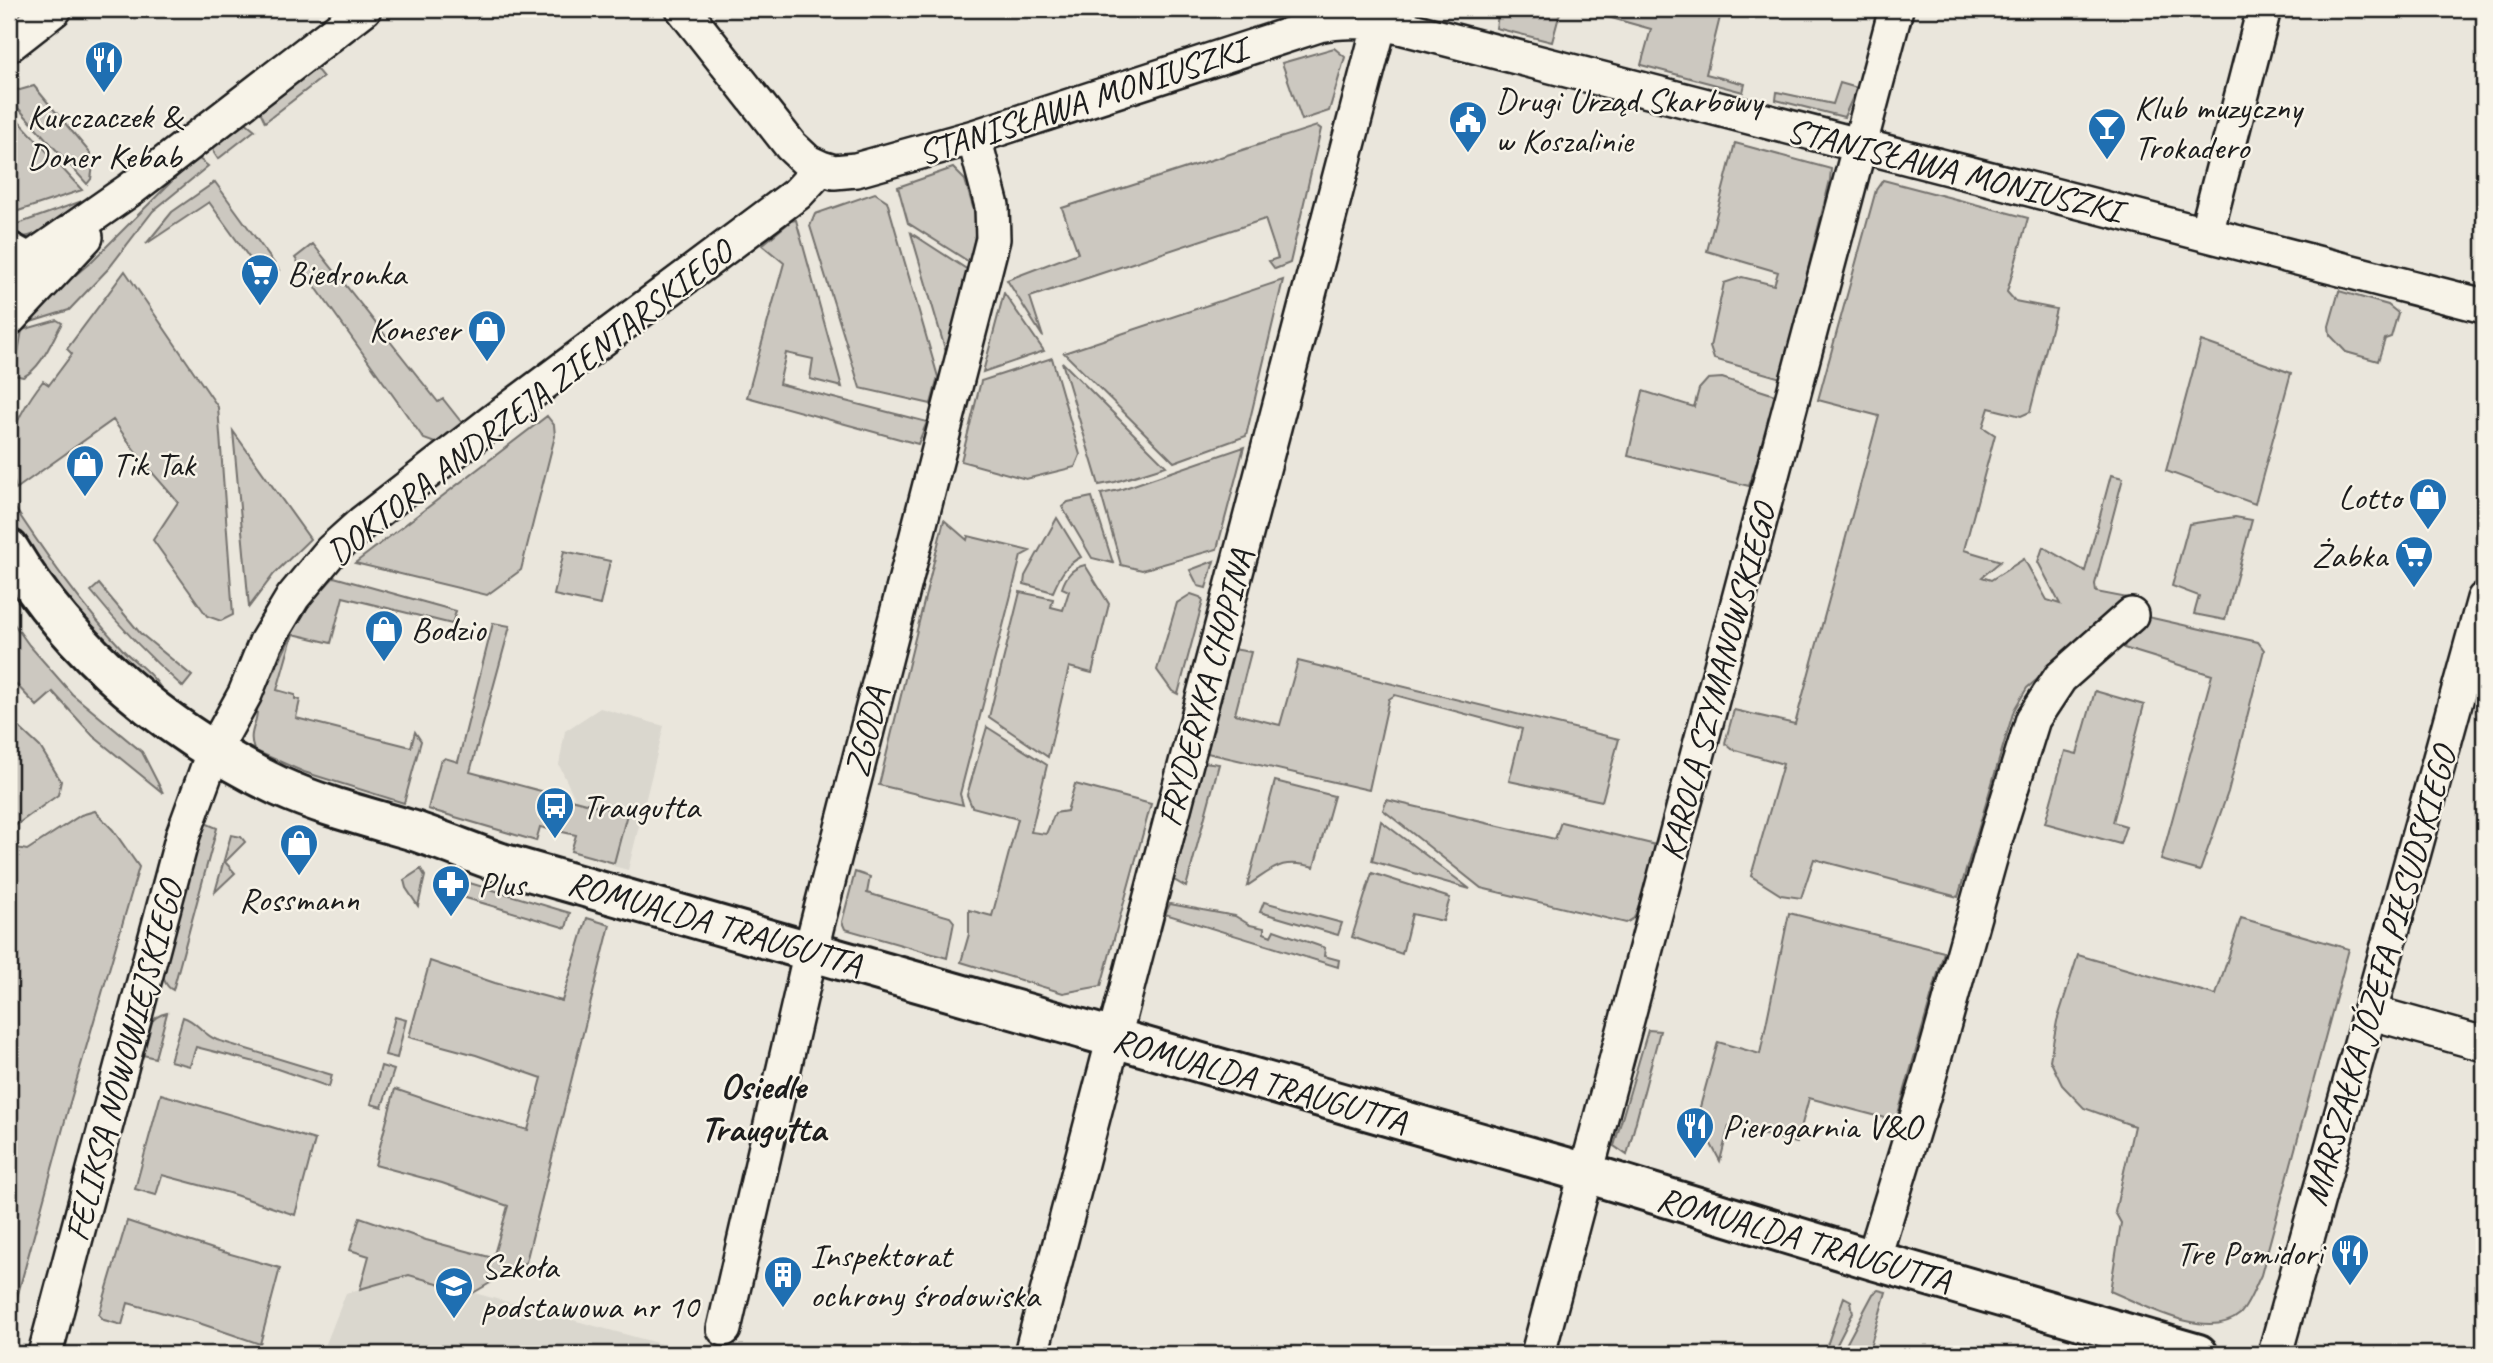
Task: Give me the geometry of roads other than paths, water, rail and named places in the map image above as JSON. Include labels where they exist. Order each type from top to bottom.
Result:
[{"type":"main road","name":"ROMUALDA TRAUGUTTA","points":[[9,549],[48,605],[106,669],[234,783],[278,798],[324,804],[412,831],[500,863],[1587,1174],[2198,1354]]},
{"type":"main road","name":"ROMUALDA TRAUGUTTA","points":[[9,583],[65,650],[107,694],[156,735],[211,760]]},
{"type":"street","points":[[9,45],[55,9]]},
{"type":"street","points":[[15,263],[131,189],[364,9]]},
{"type":"street","points":[[683,9],[791,146],[808,162],[821,168]]},
{"type":"street","name":"KAROLA SZYMANOWSKIEGO","points":[[1538,1354],[1896,9]]},
{"type":"street","points":[[2206,234],[2264,9]]},
{"type":"street","name":"STANISŁAWA MONIUSZKI","points":[[821,168],[834,172],[856,170],[974,137],[1319,25],[1349,21],[1380,23],[2484,306]]},
{"type":"street","name":"FRYDERYKA CHOPINA","points":[[1031,1354],[1380,23]]},
{"type":"street","name":"ZGODA","points":[[724,1329],[811,950],[993,239],[992,206],[974,137]]},
{"type":"street","name":"DOKTORA ANDRZEJA ZIENTARSKIEGO","points":[[211,760],[245,694],[266,642],[293,597],[331,551],[362,523],[492,422],[798,193],[821,168]]},
{"type":"street","points":[[9,320],[131,189]]},
{"type":"street","points":[[1873,1260],[1927,1084],[1997,834],[2034,719],[2060,678],[2131,615]]},
{"type":"street","name":"MARSZAŁKA JÓZEFA PIŁSUDSKIEGO","points":[[2275,1354],[2369,1012],[2482,618]]},
{"type":"street","name":"FELIKSA NOWOWIEJSKIEGO","points":[[45,1354],[183,835],[211,760]]},
{"type":"street","points":[[2369,1012],[2484,1044]]},
{"type":"place","name":"Kurczaczek & Doner Kebab","points":[[104,94]]},
{"type":"place","name":"Drugi Urząd Skarbowy w Koszalinie","points":[[1468,154]]},
{"type":"place","name":"Klub muzyczny Trokadero","points":[[2107,161]]},
{"type":"place","name":"Biedronka","points":[[260,307]]},
{"type":"place","name":"Koneser","points":[[487,363]]},
{"type":"place","name":"Tik Tak","points":[[85,498]]},
{"type":"place","name":"Lotto","points":[[2428,531]]},
{"type":"place","name":"Żabka","points":[[2414,589]]},
{"type":"place","name":"Bodzio","points":[[384,663]]},
{"type":"place","name":"Traugutta","points":[[555,840]]},
{"type":"place","name":"Rossmann","points":[[299,877]]},
{"type":"place","name":"Plus","points":[[451,918]]},
{"type":"place","name":"Pierogarnia V&O","points":[[1695,1160]]},
{"type":"place","name":"Tre Pomidori","points":[[2350,1287]]},
{"type":"place","name":"Inspektorat ochrony środowiska","points":[[783,1309]]},
{"type":"place","name":"Szkoła podstawowa nr 10","points":[[454,1320]]},
{"type":"district","name":"Osiedle Traugutta","points":[[763,1106]]}]
